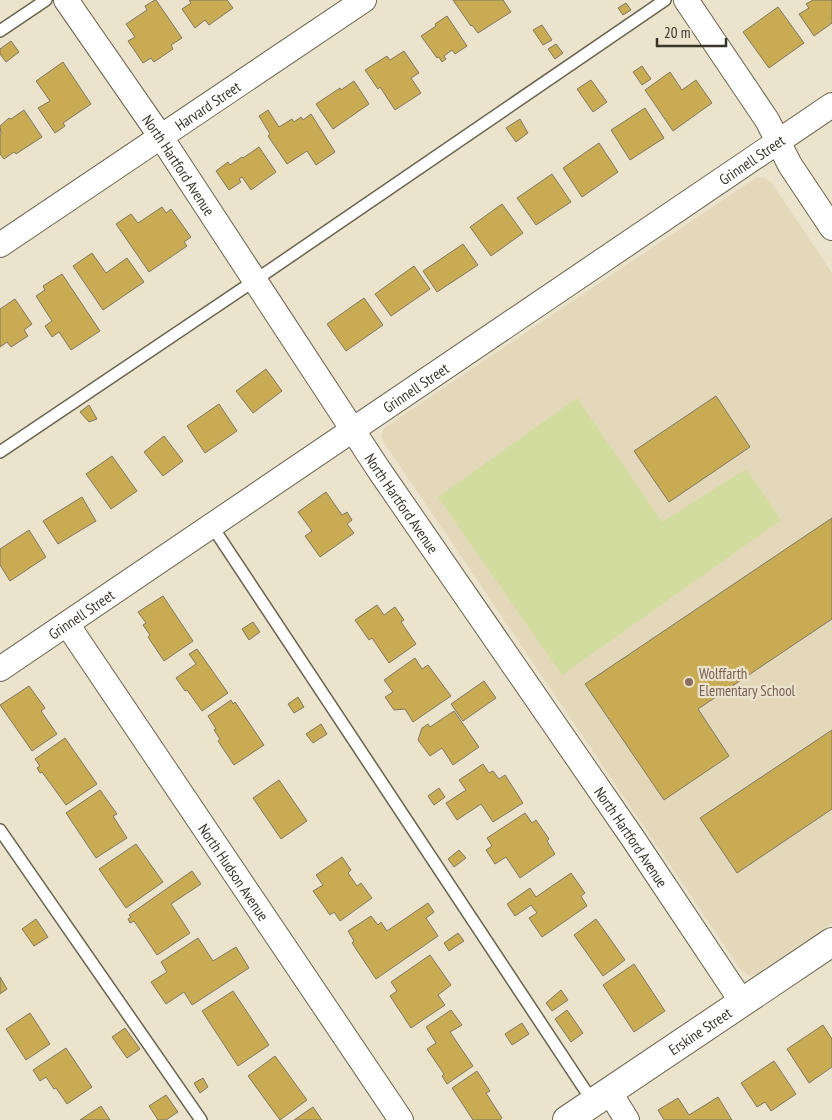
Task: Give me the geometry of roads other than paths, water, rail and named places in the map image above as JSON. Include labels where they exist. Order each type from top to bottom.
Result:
[{"type":"street","name":"North Hartford Avenue","points":[[66,0],[161,137],[379,470],[632,837],[742,1002]]},
{"type":"street","name":"Harvard Street","points":[[0,245],[364,0]]},
{"type":"street","points":[[686,0],[767,120],[790,165],[832,228]]},
{"type":"street","name":"Grinnell Street","points":[[0,669],[832,105]]},
{"type":"street","name":"North Hudson Avenue","points":[[68,624],[401,1120]]},
{"type":"street","name":"Erskine Street","points":[[567,1120],[832,942]]},
{"type":"street","points":[[601,1097],[627,1120]]},
{"type":"lane","points":[[0,31],[46,0]]},
{"type":"lane","points":[[0,452],[254,281],[664,0]]},
{"type":"lane","points":[[212,526],[601,1097]]},
{"type":"lane","points":[[0,830],[201,1120]]},
{"type":"place","name":"Wolffarth Elementary School","points":[[689,682]]}]
